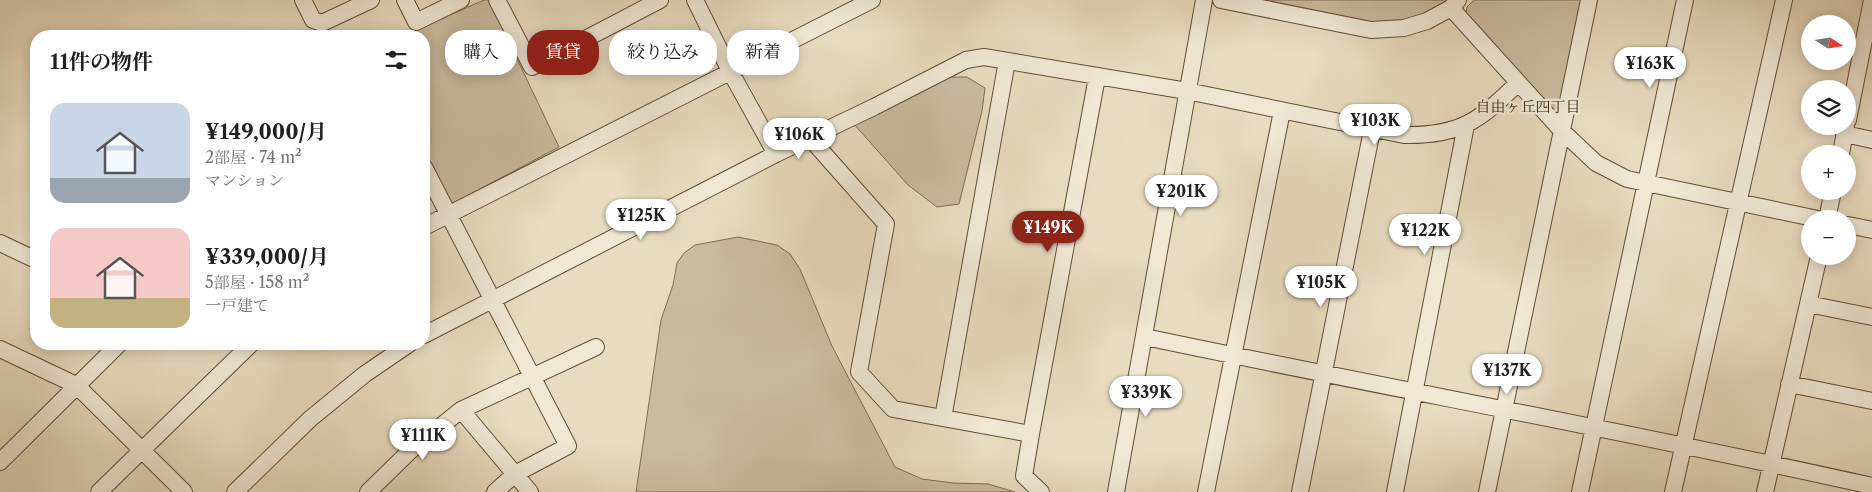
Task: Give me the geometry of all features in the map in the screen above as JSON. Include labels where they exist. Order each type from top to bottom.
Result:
[{"type":"street","points":[[303,0],[313,20],[322,23],[372,0]]},
{"type":"street","points":[[405,0],[416,22],[461,0]]},
{"type":"street","points":[[497,0],[532,67],[660,0]]},
{"type":"street","points":[[695,0],[727,66]]},
{"type":"street","points":[[799,37],[872,0]]},
{"type":"street","points":[[1116,492],[1204,0]]},
{"type":"street","points":[[1222,0],[1372,30],[1404,28],[1427,21],[1454,4],[1562,132],[1596,163],[1627,180],[1801,216]]},
{"type":"street","points":[[1487,492],[1589,0]]},
{"type":"street","points":[[1580,492],[1685,0]]},
{"type":"street","points":[[1673,492],[1784,0]]},
{"type":"street","points":[[1856,91],[1867,51],[1872,0]]},
{"type":"street","points":[[430,332],[459,315],[492,300],[776,154],[966,60],[984,57],[1187,91],[1404,135],[1424,135],[1448,131],[1466,125],[1490,110],[1518,82]]},
{"type":"street","points":[[943,418],[1007,61]]},
{"type":"street","points":[[430,224],[447,214],[727,74]]},
{"type":"street","points":[[732,75],[776,154]]},
{"type":"street","points":[[1041,492],[1024,476],[1030,434],[1097,77]]},
{"type":"street","points":[[1206,492],[1282,111]]},
{"type":"street","points":[[1395,492],[1466,125]]},
{"type":"street","points":[[1300,492],[1372,130]]},
{"type":"street","points":[[1856,132],[1872,140]]},
{"type":"street","points":[[810,138],[886,224],[859,372],[892,409],[1030,434]]},
{"type":"street","points":[[430,179],[568,446],[514,474],[495,492]]},
{"type":"street","points":[[1856,227],[1872,230]]},
{"type":"street","points":[[0,243],[30,257]]},
{"type":"street","points":[[1765,492],[1817,265]]},
{"type":"street","points":[[1808,304],[1872,317]]},
{"type":"street","points":[[1145,337],[1872,486]]},
{"type":"street","points":[[368,492],[410,451],[461,410],[596,347]]},
{"type":"street","points":[[0,349],[76,385],[184,492]]},
{"type":"street","points":[[1,460],[113,350]]},
{"type":"street","points":[[99,492],[245,350]]},
{"type":"street","points":[[235,492],[310,418],[365,374],[400,350]]},
{"type":"street","points":[[1789,384],[1872,401]]},
{"type":"street","points":[[461,410],[530,492]]},
{"type":"shaded area","points":[[484,0],[489,0],[503,30],[445,30],[445,75],[517,75],[517,59],[559,147],[448,206],[430,168],[430,30],[417,30]]},
{"type":"shaded area","points":[[1258,0],[1449,0],[1413,18],[1395,22],[1373,23]]},
{"type":"shaded area","points":[[1474,0],[1582,0],[1559,108],[1553,110],[1466,15],[1467,7]]},
{"type":"shaded area","points":[[941,77],[967,77],[985,88],[982,111],[959,204],[937,207],[908,185],[853,123]]},
{"type":"shaded area","points":[[738,237],[777,245],[790,254],[800,269],[832,346],[895,467],[922,479],[953,483],[988,484],[1015,492],[636,492],[661,320],[673,285],[677,263],[684,253],[695,245]]},
{"type":"district","name":"自由ヶ丘四丁目","points":[[1528,107]]}]
